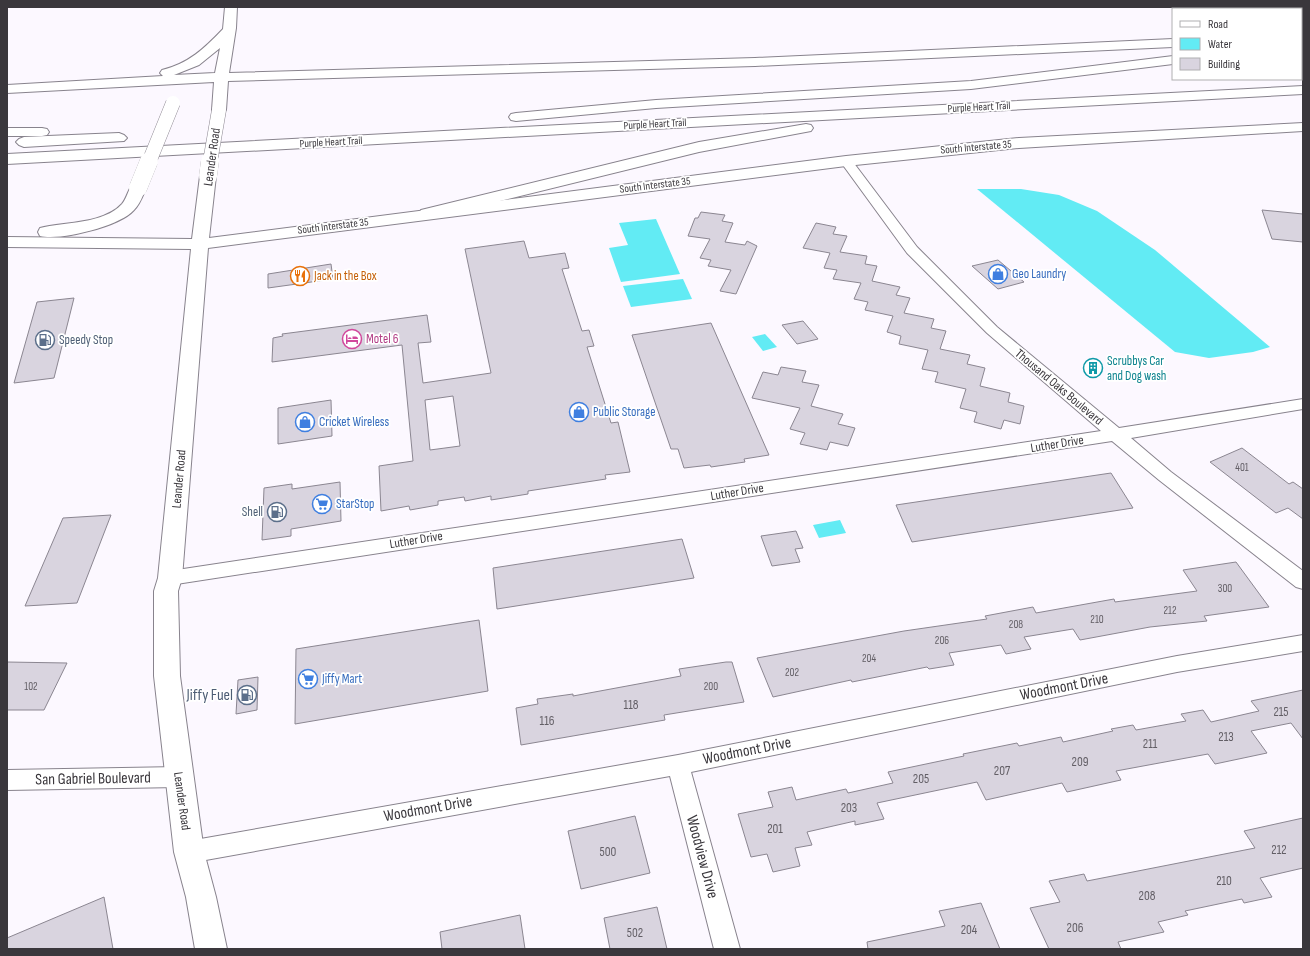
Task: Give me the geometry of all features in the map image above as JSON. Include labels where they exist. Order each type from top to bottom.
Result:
[{"type":"main road","name":"Leander Road","points":[[211,949],[201,897],[189,852],[179,777],[167,676],[166,592],[170,578],[200,244],[208,176],[219,110],[221,77],[229,31],[231,7]]},
{"type":"main road","points":[[23,88],[169,73],[189,67],[205,56],[229,31]]},
{"type":"main road","points":[[7,89],[221,77],[754,62],[1172,43]]},
{"type":"main road","points":[[516,117],[656,104],[978,85],[1172,60]]},
{"type":"main road","points":[[7,234],[64,232],[100,222],[127,208],[138,188],[173,103],[167,93],[161,90],[23,88]]},
{"type":"main road","name":"Purple Heart Trail","points":[[501,118],[1072,88]]},
{"type":"main road","name":"Purple Heart Trail","points":[[7,159],[1303,90]]},
{"type":"main road","points":[[427,214],[506,193],[735,139],[863,122],[1050,110],[1077,102]]},
{"type":"main road","name":"South Interstate 35","points":[[7,242],[200,244],[846,161],[1019,143],[1303,127]]},
{"type":"main road","points":[[7,132],[110,131],[137,137]]},
{"type":"main road","points":[[203,134],[227,132]]},
{"type":"main road","points":[[7,143],[172,135]]},
{"type":"main road","points":[[7,169],[181,156],[263,152],[417,137]]},
{"type":"street","name":"Thousand Oaks Boulevard","points":[[846,161],[912,250],[992,330],[1165,476],[1303,582]]},
{"type":"street","name":"Luther Drive","points":[[170,578],[1303,404]]},
{"type":"street","name":"Woodmont Drive","points":[[189,852],[678,765],[1177,664],[1303,643]]},
{"type":"street","name":"Woodview Drive","points":[[678,765],[727,949]]},
{"type":"street","name":"San Gabriel Boulevard","points":[[7,780],[179,777]]},
{"type":"water","points":[[977,189],[1021,189],[1059,195],[1097,211],[1155,250],[1270,347],[1253,352],[1209,358],[1175,352]]},
{"type":"water","points":[[656,219],[680,274],[621,282],[609,248],[628,245],[619,223]]},
{"type":"water","points":[[683,279],[692,299],[631,307],[623,286]]},
{"type":"water","points":[[765,334],[777,347],[763,351],[752,337]]},
{"type":"water","points":[[840,520],[846,533],[819,538],[813,525]]},
{"type":"building","points":[[1262,210],[1303,214],[1303,242],[1272,239]]},
{"type":"building","points":[[701,212],[725,215],[722,221],[733,223],[725,242],[745,245],[747,241],[757,246],[736,294],[720,291],[731,270],[708,266],[711,260],[700,258],[710,239],[688,236],[695,218],[698,218]]},
{"type":"building","points":[[816,223],[836,227],[833,234],[847,236],[840,252],[867,256],[865,264],[877,266],[872,281],[900,287],[896,295],[910,298],[904,313],[934,319],[931,328],[946,331],[940,349],[970,355],[967,364],[985,368],[980,386],[1010,393],[1008,402],[1024,406],[1020,424],[1004,420],[1001,429],[974,422],[977,412],[960,408],[966,389],[935,382],[938,372],[922,369],[928,350],[899,344],[901,336],[887,332],[893,316],[865,310],[868,302],[854,299],[861,283],[833,279],[837,270],[824,268],[830,253],[803,248]]},
{"type":"building","points":[[524,241],[529,258],[565,253],[569,268],[562,269],[582,331],[589,330],[594,346],[587,347],[611,423],[618,422],[630,472],[605,475],[606,479],[528,491],[528,494],[491,500],[491,496],[465,501],[464,497],[438,501],[438,505],[410,510],[409,506],[381,511],[379,466],[413,461],[402,345],[272,362],[273,338],[283,336],[282,334],[427,315],[431,342],[418,343],[423,383],[491,373],[465,249]],"holes":[[[453,396],[460,446],[430,450],[425,400]]]},
{"type":"building","name":"Geo Laundry","points":[[998,260],[1024,282],[998,289],[972,266]]},
{"type":"building","name":"Jack in the Box","points":[[331,264],[333,279],[268,288],[268,274]]},
{"type":"building","name":"Speedy Stop","points":[[74,298],[54,378],[14,383],[37,302]]},
{"type":"building","points":[[803,321],[818,339],[797,344],[782,325]]},
{"type":"building","points":[[711,323],[769,455],[744,459],[745,462],[711,467],[710,465],[684,468],[678,449],[671,449],[632,335]]},
{"type":"building","points":[[781,367],[806,371],[802,382],[819,385],[811,406],[843,414],[838,424],[855,428],[848,446],[830,442],[827,450],[800,444],[805,433],[790,429],[800,408],[752,398],[763,372],[778,375]]},
{"type":"building","name":"Cricket Wireless","points":[[331,400],[332,436],[278,444],[278,408]]},
{"type":"building","points":[[1242,448],[1289,484],[1293,482],[1303,489],[1303,519],[1288,508],[1276,513],[1210,462]]},
{"type":"building","points":[[1111,473],[1133,508],[912,542],[896,505]]},
{"type":"building","points":[[340,482],[341,521],[291,529],[291,536],[262,540],[264,488],[292,484],[292,489]]},
{"type":"building","points":[[111,515],[77,603],[25,606],[63,518]]},
{"type":"building","points":[[796,531],[803,548],[795,549],[800,562],[772,566],[761,536]]},
{"type":"building","points":[[682,539],[694,578],[497,609],[493,568]]},
{"type":"building","points":[[1236,562],[1269,607],[1204,616],[1207,621],[1150,627],[1080,640],[1073,629],[1024,637],[1031,649],[1006,654],[1001,645],[949,653],[954,665],[929,669],[927,667],[852,682],[851,680],[773,697],[757,658],[904,631],[987,619],[985,616],[1033,607],[1036,613],[1114,599],[1115,602],[1197,591],[1183,570]]},
{"type":"building","points":[[479,620],[488,691],[295,724],[296,649]]},
{"type":"building","points":[[7,662],[67,663],[44,710],[7,710]]},
{"type":"building","points":[[732,662],[744,702],[664,715],[665,720],[521,745],[516,708],[538,704],[537,699],[573,694],[573,696],[681,676],[679,669]]},
{"type":"building","name":"Jiffy Fuel","points":[[258,677],[257,710],[236,714],[238,680]]},
{"type":"building","points":[[1303,690],[1303,739],[1291,723],[1251,731],[1267,753],[1215,764],[1208,754],[1116,771],[1121,780],[1067,792],[1062,783],[986,800],[977,782],[877,803],[884,819],[855,825],[855,821],[807,832],[812,845],[795,848],[800,866],[773,872],[767,854],[751,857],[738,814],[773,807],[768,792],[792,787],[796,800],[846,789],[848,793],[893,783],[888,772],[964,756],[963,754],[1017,743],[1019,746],[1061,737],[1063,742],[1113,731],[1111,729],[1133,725],[1136,730],[1186,721],[1181,714],[1203,710],[1211,722],[1259,711],[1251,701]]},
{"type":"building","points":[[635,816],[650,873],[581,889],[568,831]]},
{"type":"building","points":[[1303,818],[1303,868],[1260,878],[1272,897],[1244,903],[1242,899],[1185,911],[1188,915],[1158,922],[1164,932],[1118,942],[1121,949],[1049,949],[1030,908],[1060,902],[1049,881],[1084,874],[1087,881],[1255,848],[1244,831]]},
{"type":"building","points":[[104,897],[113,949],[7,949],[7,938]]},
{"type":"building","points":[[981,903],[1000,949],[868,949],[867,942],[945,926],[939,911]]},
{"type":"building","points":[[657,907],[667,949],[610,949],[604,918]]},
{"type":"building","points":[[520,915],[525,949],[442,949],[440,932]]},
{"type":"place","name":"Geo Laundry","points":[[998,274]]},
{"type":"place","name":"Jack in the Box","points":[[300,276]]},
{"type":"place","name":"Motel 6","points":[[352,339]]},
{"type":"place","name":"Speedy Stop","points":[[45,340]]},
{"type":"place","name":"Scrubbys Car and Dog wash","points":[[1093,368]]},
{"type":"place","name":"Public Storage","points":[[579,412]]},
{"type":"place","name":"Cricket Wireless","points":[[305,422]]},
{"type":"place","name":"StarStop","points":[[322,504]]},
{"type":"place","name":"Shell","points":[[277,512]]},
{"type":"place","name":"Jiffy Mart","points":[[308,679]]},
{"type":"place","name":"Jiffy Fuel","points":[[247,695]]}]
